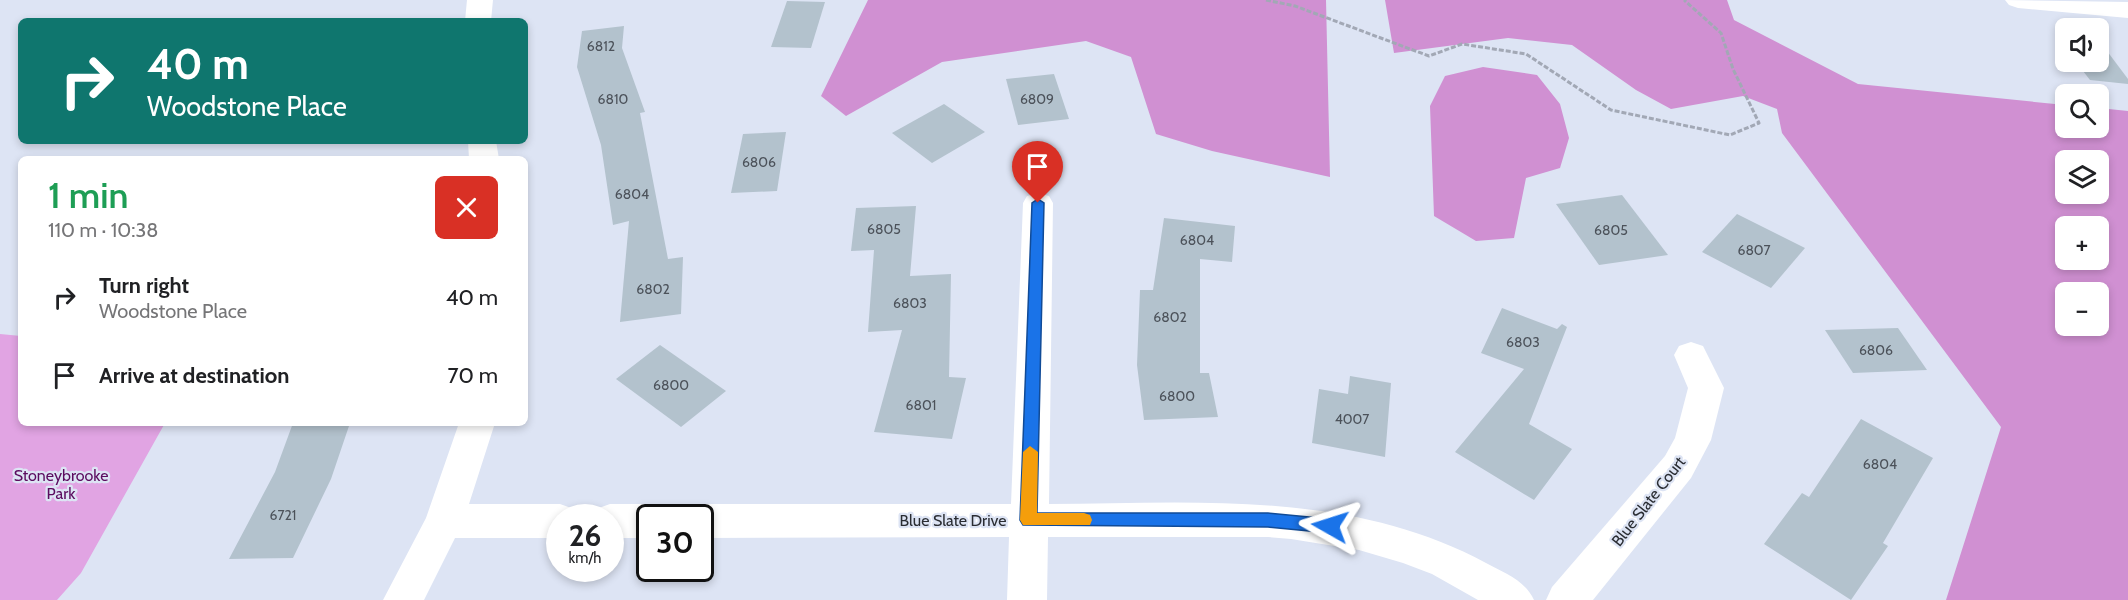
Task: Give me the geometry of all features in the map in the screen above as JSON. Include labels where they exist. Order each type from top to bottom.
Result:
[{"type":"street","points":[[478,18],[480,0]]},
{"type":"street","points":[[2018,0],[2128,10]]},
{"type":"street","points":[[1027,600],[1038,203]]},
{"type":"street","name":"Blue Slate Court","points":[[1566,600],[1587,578],[1678,467],[1693,440],[1706,388],[1691,355]]},
{"type":"street","points":[[403,600],[444,521],[476,426]]},
{"type":"street","name":"Blue Slate Drive","points":[[714,521],[1268,520],[1330,526],[1384,539],[1445,562],[1514,600]]},
{"type":"street","points":[[444,521],[546,521]]},
{"type":"path","points":[[1266,0],[1295,6],[1429,56],[1462,44],[1527,54],[1611,110],[1730,135],[1759,123],[1733,69],[1721,33],[1684,0]]},
{"type":"green space","name":"Stoneybrooke Park","points":[[0,334],[18,336],[18,426],[163,426],[81,573],[57,600],[0,600]]},
{"type":"shaded area","points":[[868,0],[1326,0],[1330,177],[1212,151],[1156,134],[1131,57],[1086,41],[942,62],[846,116],[821,96]]},
{"type":"shaded area","points":[[1385,0],[1727,0],[1734,20],[1858,84],[2055,104],[2055,138],[2109,138],[2109,109],[2128,111],[2128,600],[1946,600],[2001,427],[1782,133],[1777,109],[1743,96],[1671,109],[1636,90],[1572,45],[1508,38],[1394,53]]},
{"type":"shaded area","points":[[1483,67],[1537,75],[1560,104],[1569,138],[1560,168],[1526,178],[1514,238],[1476,241],[1434,216],[1430,106],[1445,76]]},
{"type":"building","points":[[787,1],[825,2],[811,48],[771,47]]},
{"type":"building","points":[[624,26],[622,48],[645,112],[640,113],[668,259],[683,257],[681,314],[620,322],[629,221],[613,225],[601,145],[577,67],[582,31]]},
{"type":"building","points":[[2109,54],[2128,79],[2128,84],[2090,80],[2084,72],[2109,72]]},
{"type":"building","points":[[1054,74],[1069,119],[1018,125],[1006,79]]},
{"type":"building","points":[[944,104],[985,132],[932,163],[892,133]]},
{"type":"building","points":[[786,132],[777,191],[731,193],[743,134]]},
{"type":"building","points":[[1622,195],[1668,255],[1599,265],[1556,204]]},
{"type":"building","points":[[916,206],[910,276],[951,274],[949,377],[966,378],[952,439],[874,432],[902,330],[868,332],[874,250],[851,251],[856,208]]},
{"type":"building","points":[[1737,214],[1805,248],[1771,288],[1702,252]]},
{"type":"building","points":[[1164,218],[1235,226],[1232,262],[1200,259],[1200,373],[1209,373],[1218,417],[1144,420],[1137,365],[1140,290],[1153,290]]},
{"type":"building","points":[[1502,308],[1557,329],[1562,324],[1567,327],[1529,424],[1572,449],[1534,500],[1455,452],[1524,369],[1481,353]]},
{"type":"building","points":[[1898,328],[1927,370],[1853,373],[1825,330]]},
{"type":"building","points":[[660,345],[726,391],[681,427],[616,379]]},
{"type":"building","points":[[1350,376],[1391,383],[1385,457],[1312,443],[1319,389],[1348,394]]},
{"type":"building","points":[[1861,419],[1933,458],[1883,543],[1888,546],[1851,600],[1764,544],[1802,493],[1809,497]]},
{"type":"building","points":[[292,426],[349,426],[331,479],[293,558],[229,559],[275,472]]},
{"type":"slow traffic","points":[[1030,452],[1028,520],[1084,520]]},
{"type":"route","points":[[1038,203],[1028,520],[1268,520],[1330,526]]}]
